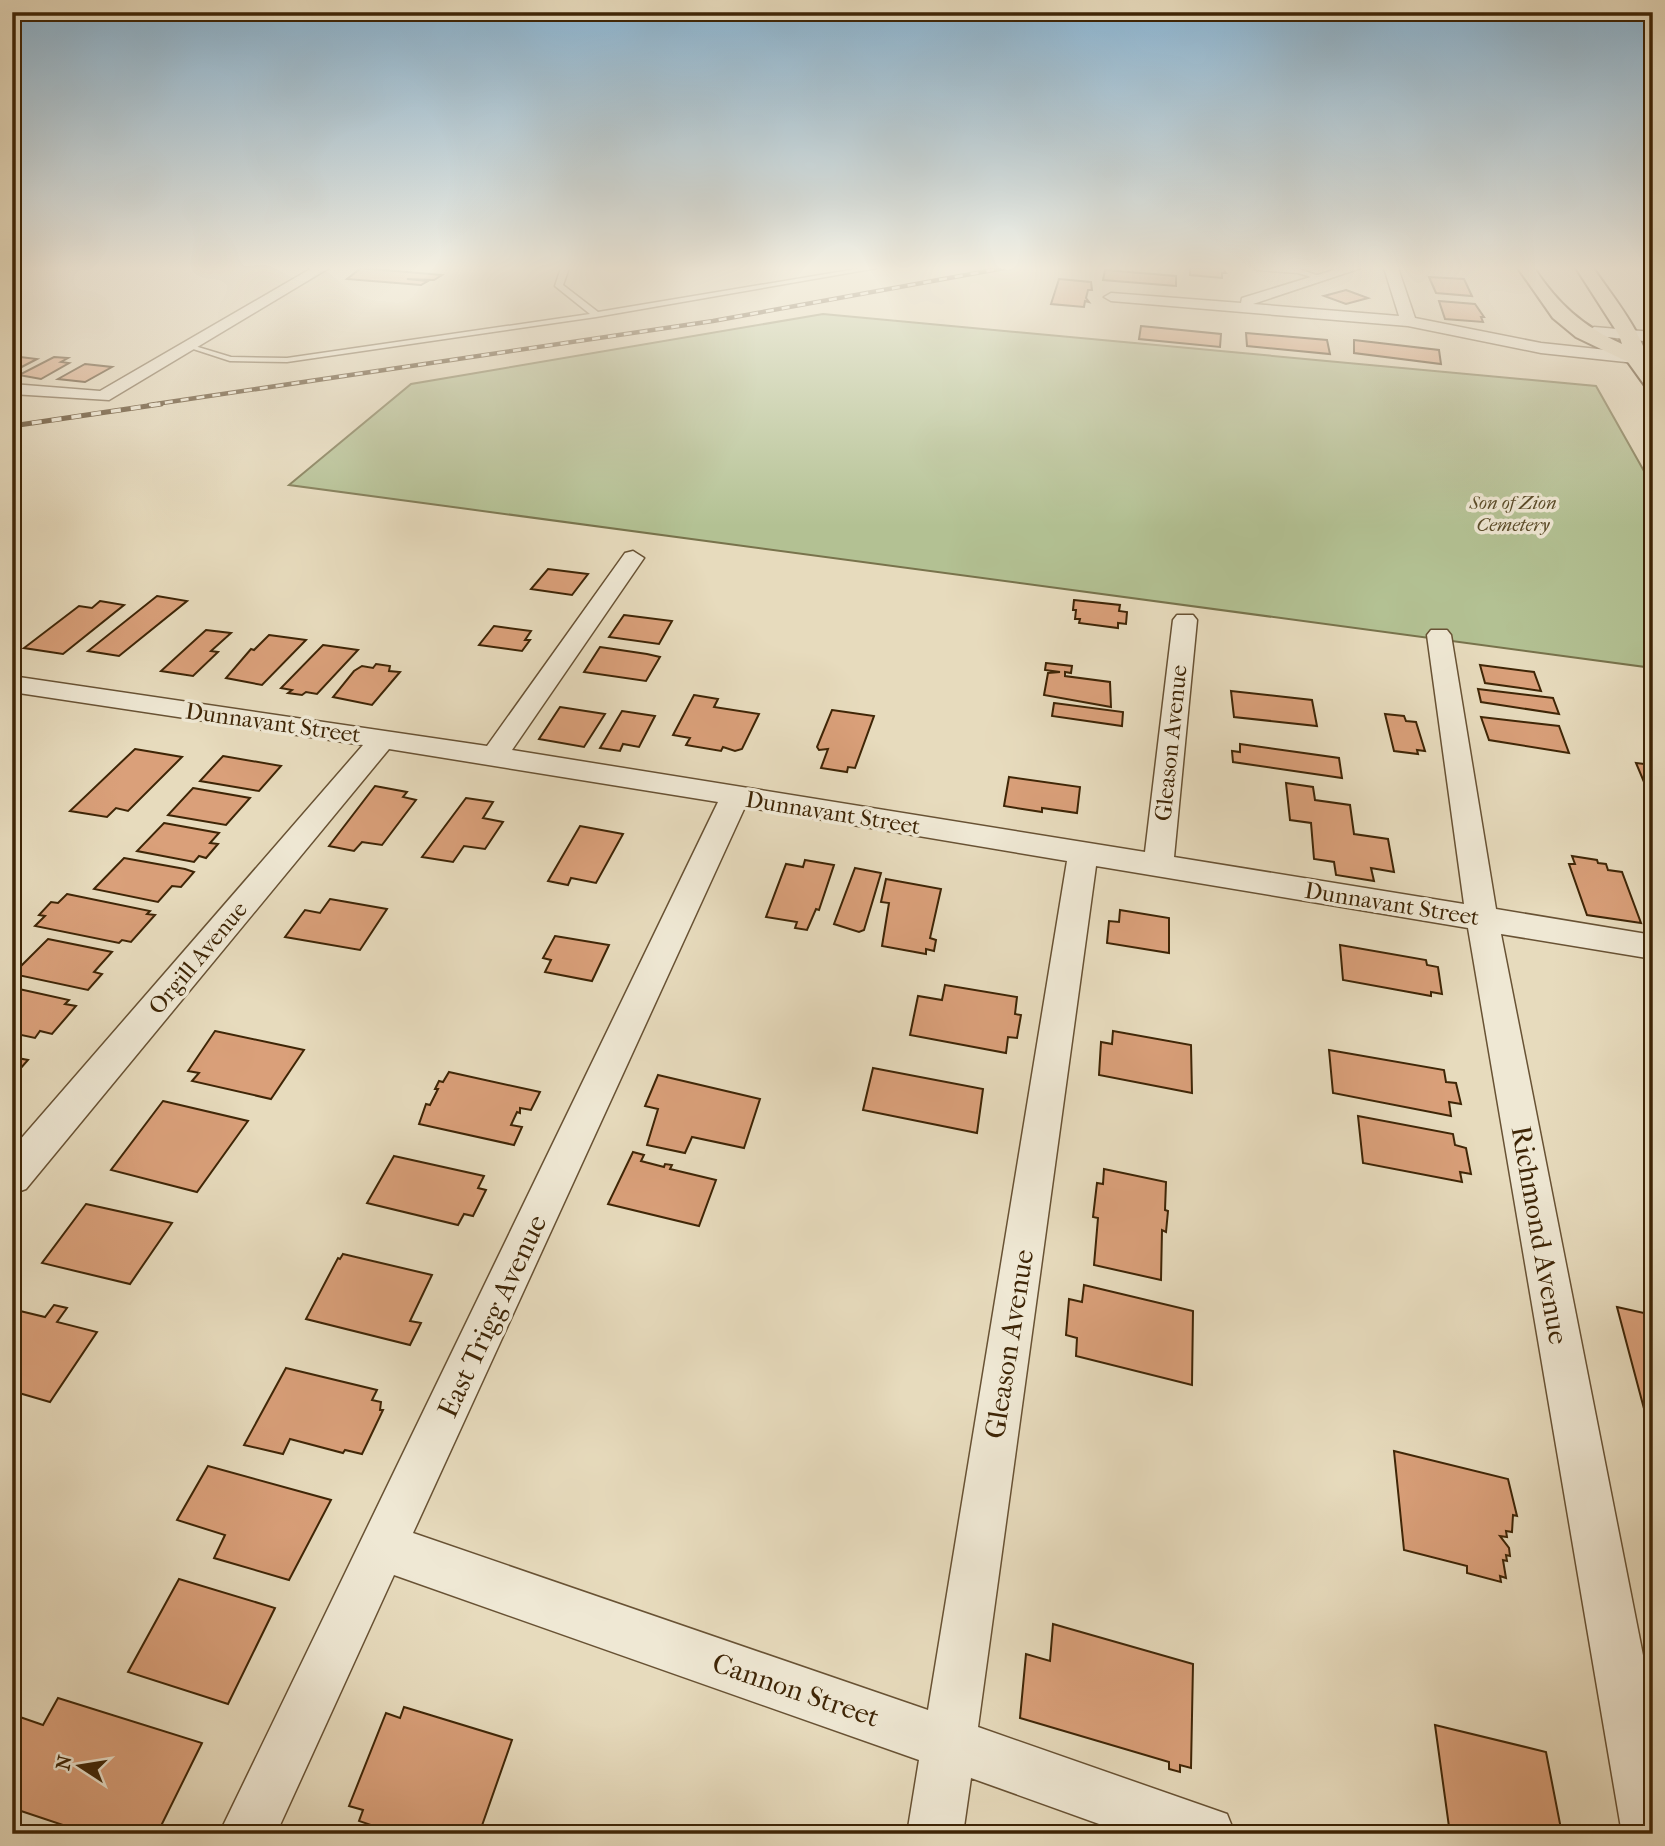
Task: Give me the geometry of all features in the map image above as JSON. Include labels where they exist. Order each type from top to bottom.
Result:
[{"type":"main road","points":[[1627,354],[1635,358]]},
{"type":"main road","points":[[1634,354],[1653,383]]},
{"type":"street","points":[[12,389],[103,396],[174,354]]},
{"type":"street","points":[[1599,354],[1635,358]]},
{"type":"street","points":[[495,756],[633,558]]},
{"type":"street","name":"Gleason Avenue","points":[[1158,867],[1185,620]]},
{"type":"street","name":"Richmond Avenue","points":[[1439,635],[1482,918],[1650,1834]]},
{"type":"street","name":"Dunnavant Street","points":[[12,684],[495,756],[1653,947]]},
{"type":"street","name":"Orgill Avenue","points":[[12,1177],[383,739]]},
{"type":"street","name":"East Trigg Avenue","points":[[247,1834],[735,797]]},
{"type":"street","name":"Gleason Avenue","points":[[935,1834],[1083,855]]},
{"type":"street","name":"Cannon Street","points":[[384,1547],[1207,1834]]},
{"type":"lane","points":[[214,354],[230,359],[287,360],[327,354]]},
{"type":"green space","name":"Son of Zion Cemetery","points":[[587,354],[1254,354],[1596,386],[1653,487],[1653,668],[289,485],[411,384]]},
{"type":"building","points":[[1363,354],[1440,354],[1441,364]]},
{"type":"building","points":[[12,356],[37,359],[12,372]]},
{"type":"building","points":[[54,357],[68,358],[61,362],[69,363],[41,379],[19,375]]},
{"type":"building","points":[[85,364],[112,367],[85,382],[58,379]]},
{"type":"building","points":[[548,569],[588,574],[572,595],[531,589]]},
{"type":"building","points":[[157,596],[187,601],[119,656],[88,651]]},
{"type":"building","points":[[1074,600],[1120,605],[1119,611],[1127,612],[1126,624],[1118,623],[1118,628],[1079,623],[1080,619],[1075,619],[1076,610],[1073,610]]},
{"type":"building","points":[[100,601],[124,605],[63,654],[24,648],[79,606],[92,608]]},
{"type":"building","points":[[624,615],[672,621],[659,644],[609,637]]},
{"type":"building","points":[[494,626],[531,631],[525,640],[530,640],[522,651],[479,645]]},
{"type":"building","points":[[206,630],[231,633],[211,651],[218,652],[193,676],[161,671]]},
{"type":"building","points":[[269,635],[306,640],[262,685],[226,678],[251,649],[254,650]]},
{"type":"building","points":[[323,645],[358,650],[317,694],[288,693],[292,690],[281,688]]},
{"type":"building","points":[[600,647],[660,657],[646,681],[584,672]]},
{"type":"building","points":[[1046,663],[1072,666],[1071,673],[1065,672],[1065,676],[1110,682],[1111,707],[1044,695],[1048,673],[1060,672],[1045,670]]},
{"type":"building","points":[[376,664],[390,666],[389,671],[400,672],[372,705],[333,697],[354,671],[362,666],[373,668]]},
{"type":"building","points":[[1480,665],[1534,672],[1541,691],[1485,683]]},
{"type":"building","points":[[1478,689],[1553,698],[1559,714],[1481,702]]},
{"type":"building","points":[[1231,691],[1312,700],[1317,726],[1234,717]]},
{"type":"building","points":[[694,695],[718,699],[714,707],[759,714],[742,749],[735,751],[723,747],[721,751],[686,745],[690,738],[673,735]]},
{"type":"building","points":[[1054,703],[1123,712],[1122,726],[1052,716]]},
{"type":"building","points":[[560,707],[605,714],[584,747],[539,739]]},
{"type":"building","points":[[832,710],[874,716],[855,768],[848,767],[847,772],[821,768],[828,749],[819,750],[817,747]]},
{"type":"building","points":[[622,711],[655,716],[639,747],[623,744],[620,751],[600,748]]},
{"type":"building","points":[[1385,714],[1404,716],[1406,721],[1416,722],[1425,751],[1417,750],[1418,754],[1394,751]]},
{"type":"building","points":[[1481,717],[1559,726],[1569,753],[1489,740]]},
{"type":"building","points":[[1240,744],[1339,758],[1342,778],[1233,762],[1232,751],[1240,752]]},
{"type":"building","points":[[135,749],[182,757],[128,811],[116,808],[107,817],[70,811]]},
{"type":"building","points":[[223,756],[281,766],[259,791],[200,781]]},
{"type":"building","points":[[1636,763],[1653,765],[1653,795],[1649,794]]},
{"type":"building","points":[[1009,777],[1080,787],[1077,813],[1042,808],[1042,812],[1004,806]]},
{"type":"building","points":[[1286,783],[1313,787],[1315,800],[1350,805],[1354,834],[1388,839],[1394,872],[1371,868],[1374,881],[1336,875],[1334,862],[1314,859],[1311,823],[1290,820]]},
{"type":"building","points":[[375,786],[407,792],[403,797],[416,800],[382,845],[362,842],[354,851],[329,846]]},
{"type":"building","points":[[193,788],[250,798],[226,825],[168,815]]},
{"type":"building","points":[[466,798],[493,802],[483,818],[503,822],[485,849],[464,846],[453,862],[422,857]]},
{"type":"building","points":[[164,823],[219,833],[210,843],[218,844],[206,858],[199,856],[194,862],[137,851]]},
{"type":"building","points":[[580,826],[623,834],[596,883],[571,878],[568,885],[548,881]]},
{"type":"building","points":[[1572,856],[1597,860],[1598,863],[1606,864],[1608,870],[1622,872],[1641,923],[1587,915],[1569,864],[1575,864]]},
{"type":"building","points":[[124,858],[194,872],[181,887],[172,886],[158,902],[94,889]]},
{"type":"building","points":[[805,860],[834,865],[819,910],[816,909],[807,930],[795,928],[797,922],[766,917],[786,864],[803,867]]},
{"type":"building","points":[[855,868],[881,873],[864,930],[859,932],[834,924]]},
{"type":"building","points":[[886,879],[941,889],[930,938],[936,940],[934,951],[926,949],[926,954],[882,946],[889,903],[881,902]]},
{"type":"building","points":[[67,894],[150,911],[147,914],[155,915],[131,942],[122,940],[119,943],[35,926],[45,916],[39,915],[51,902],[58,903]]},
{"type":"building","points":[[330,899],[387,909],[360,950],[285,937],[305,910],[320,913]]},
{"type":"building","points":[[1120,910],[1169,918],[1169,953],[1107,943],[1109,921],[1119,922]]},
{"type":"building","points":[[555,936],[609,945],[592,981],[545,972],[551,960],[543,958]]},
{"type":"building","points":[[48,939],[112,952],[94,972],[102,974],[88,990],[13,974]]},
{"type":"building","points":[[1340,945],[1426,960],[1427,965],[1438,967],[1442,994],[1431,992],[1431,996],[1343,980]]},
{"type":"building","points":[[945,985],[1017,997],[1015,1014],[1021,1015],[1017,1038],[1008,1037],[1006,1053],[910,1035],[918,996],[942,1000]]},
{"type":"building","points":[[19,989],[69,1000],[65,1004],[76,1006],[52,1034],[40,1031],[35,1038],[12,1033],[12,996]]},
{"type":"building","points":[[215,1031],[304,1050],[271,1099],[192,1081],[199,1073],[188,1071]]},
{"type":"building","points":[[1113,1031],[1191,1045],[1192,1093],[1099,1075],[1101,1042],[1112,1044]]},
{"type":"building","points":[[1329,1050],[1444,1070],[1446,1082],[1456,1083],[1461,1104],[1449,1102],[1451,1116],[1333,1093]]},
{"type":"building","points":[[12,1057],[28,1060],[12,1078]]},
{"type":"building","points":[[873,1068],[983,1089],[977,1133],[863,1110]]},
{"type":"building","points":[[449,1072],[540,1092],[531,1110],[520,1108],[520,1113],[517,1112],[511,1125],[522,1127],[514,1145],[419,1124],[426,1104],[430,1105],[438,1089],[435,1089],[439,1081],[443,1082]]},
{"type":"building","points":[[658,1075],[760,1099],[744,1148],[692,1137],[685,1153],[647,1145],[658,1109],[645,1106]]},
{"type":"building","points":[[163,1101],[248,1121],[197,1192],[111,1170]]},
{"type":"building","points":[[1358,1116],[1453,1134],[1455,1145],[1466,1148],[1471,1174],[1460,1172],[1462,1182],[1363,1163]]},
{"type":"building","points":[[633,1152],[644,1155],[641,1161],[664,1167],[665,1164],[672,1165],[670,1169],[716,1180],[699,1226],[608,1204]]},
{"type":"building","points":[[394,1156],[484,1176],[478,1188],[486,1190],[473,1216],[464,1214],[458,1225],[367,1203]]},
{"type":"building","points":[[1104,1169],[1166,1182],[1165,1210],[1168,1211],[1166,1232],[1162,1230],[1161,1280],[1094,1265],[1098,1218],[1093,1217],[1097,1183],[1103,1184]]},
{"type":"building","points":[[86,1204],[172,1223],[130,1284],[42,1263]]},
{"type":"building","points":[[343,1254],[432,1275],[410,1321],[421,1323],[410,1345],[306,1319],[338,1258]]},
{"type":"building","points":[[1084,1285],[1193,1311],[1192,1385],[1076,1356],[1077,1338],[1066,1335],[1069,1299],[1082,1302]]},
{"type":"building","points":[[54,1305],[67,1308],[57,1322],[97,1332],[50,1402],[12,1391],[12,1309],[45,1317]]},
{"type":"building","points":[[1617,1307],[1653,1315],[1653,1422],[1647,1420]]},
{"type":"building","points":[[286,1368],[377,1390],[372,1400],[381,1402],[380,1410],[383,1410],[362,1454],[345,1450],[343,1453],[290,1439],[283,1454],[244,1445]]},
{"type":"building","points":[[1394,1451],[1508,1479],[1517,1516],[1513,1515],[1512,1532],[1506,1531],[1507,1537],[1500,1536],[1509,1548],[1510,1556],[1506,1555],[1507,1561],[1503,1560],[1506,1578],[1500,1576],[1501,1582],[1467,1573],[1467,1566],[1404,1550]]},
{"type":"building","points":[[208,1466],[331,1500],[289,1580],[214,1558],[225,1535],[177,1520]]},
{"type":"building","points":[[179,1579],[275,1608],[228,1704],[128,1672]]},
{"type":"building","points":[[1053,1624],[1193,1664],[1191,1768],[1180,1765],[1180,1772],[1169,1769],[1169,1762],[1020,1718],[1026,1654],[1050,1661]]},
{"type":"building","points":[[58,1698],[202,1743],[157,1834],[79,1834],[81,1831],[12,1808],[12,1723],[17,1716],[43,1725]]},
{"type":"building","points":[[404,1707],[512,1740],[479,1834],[397,1834],[359,1821],[363,1810],[349,1806],[386,1713],[400,1718]]},
{"type":"building","points":[[1435,1725],[1546,1752],[1562,1834],[1450,1834]]},
{"type":"railway","points":[[149,405],[490,354]]},
{"type":"railway","points":[[12,426],[161,404]]}]
